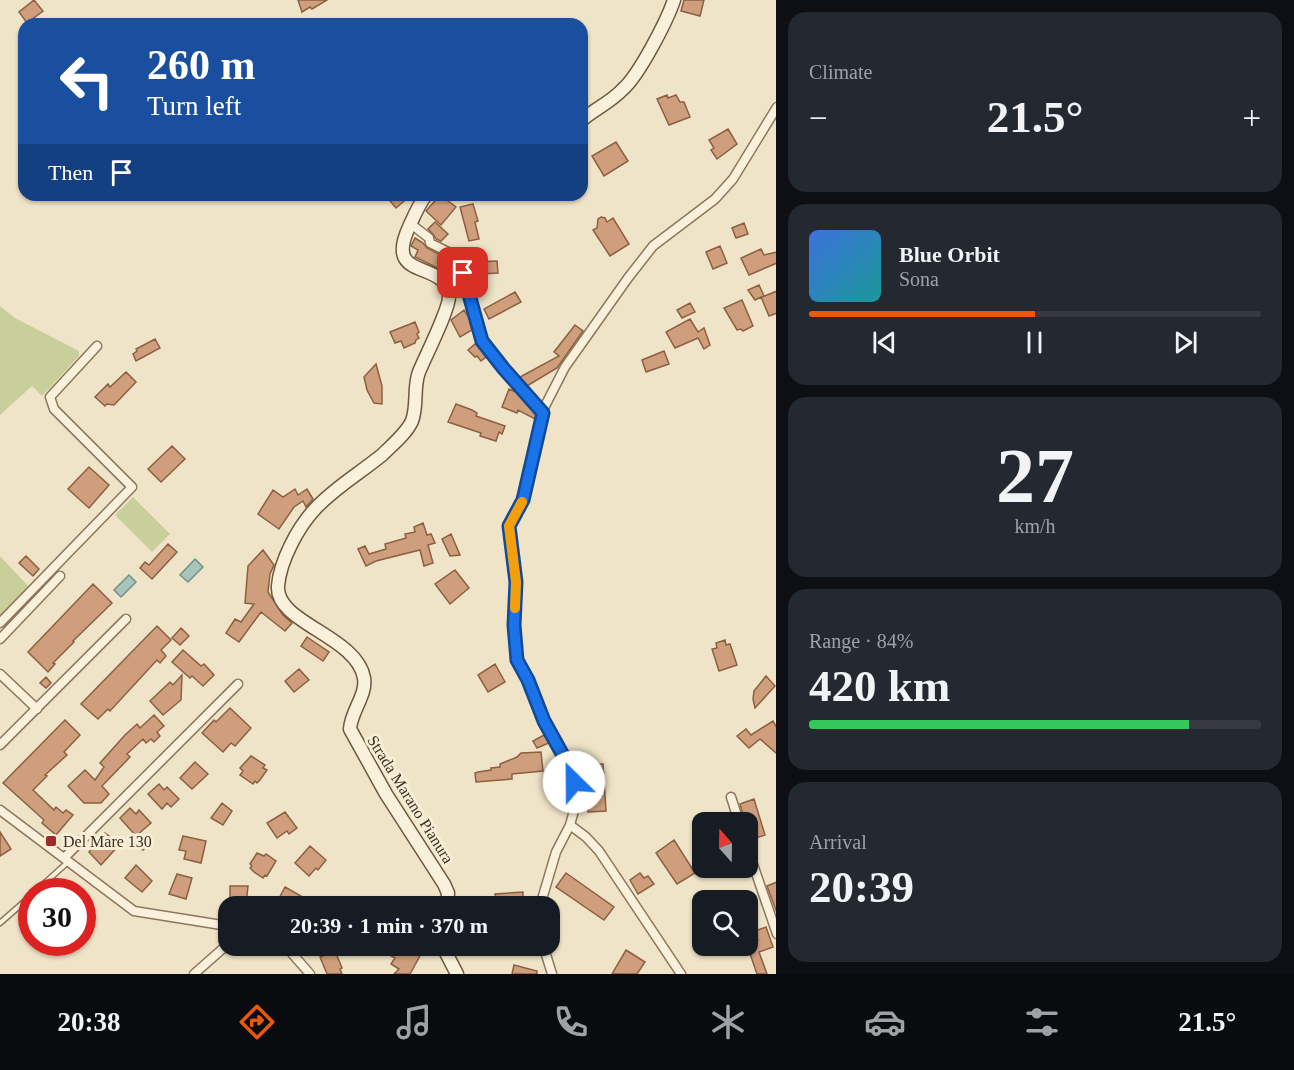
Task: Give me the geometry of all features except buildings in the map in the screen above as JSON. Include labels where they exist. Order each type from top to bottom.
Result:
[{"type":"street","points":[[588,116],[626,87],[642,62],[674,0]]},
{"type":"street","points":[[543,896],[556,852],[570,825],[576,803],[570,768],[544,721],[528,680],[517,660],[514,625],[516,582],[509,526],[523,500],[543,413],[565,367],[653,246],[715,199],[733,179],[776,109]]},
{"type":"street","name":"Strada Marano Pianura","points":[[423,201],[402,242],[402,252],[407,263],[441,279],[447,286],[449,302],[417,375],[412,422],[394,444],[314,510],[289,548],[280,572],[278,590],[280,599],[297,617],[354,656],[362,668],[365,680],[363,693],[350,718],[350,729],[386,794],[444,884],[448,896]]},
{"type":"street","points":[[411,224],[429,238],[430,243],[450,253],[463,273],[482,341],[543,413]]},
{"type":"street","points":[[0,623],[132,487],[54,409],[51,403],[50,398],[97,346]]},
{"type":"street","points":[[0,639],[60,576]]},
{"type":"street","points":[[0,745],[126,619]]},
{"type":"street","points":[[0,674],[37,709]]},
{"type":"street","points":[[66,860],[238,684]]},
{"type":"street","points":[[731,797],[736,812]]},
{"type":"street","points":[[0,810],[134,911],[218,924]]},
{"type":"street","points":[[570,825],[600,851],[681,974]]},
{"type":"street","points":[[758,878],[776,931]]},
{"type":"street","points":[[194,974],[218,953]]},
{"type":"street","points":[[295,956],[308,973]]},
{"type":"street","points":[[448,956],[457,974]]},
{"type":"street","points":[[546,956],[552,974]]},
{"type":"lane","points":[[49,878],[66,860]]},
{"type":"lane","points":[[0,923],[18,907]]},
{"type":"green space","points":[[0,306],[15,318],[79,351],[79,356],[42,396],[32,386],[0,415]]},
{"type":"green space","points":[[133,497],[170,534],[152,552],[115,515]]},
{"type":"green space","points":[[0,556],[29,587],[29,590],[0,621]]},
{"type":"water","points":[[195,559],[203,567],[188,582],[180,575]]},
{"type":"water","points":[[129,575],[136,582],[121,597],[114,590]]},
{"type":"slow traffic","points":[[515,608],[516,582],[509,526],[522,502]]},
{"type":"place","name":"Del Mare 130","points":[[51,841]]},
{"type":"route","points":[[463,273],[482,341],[543,413],[523,500],[509,526],[516,582],[514,625],[517,660],[528,680],[544,721],[570,768],[574,782]]}]
